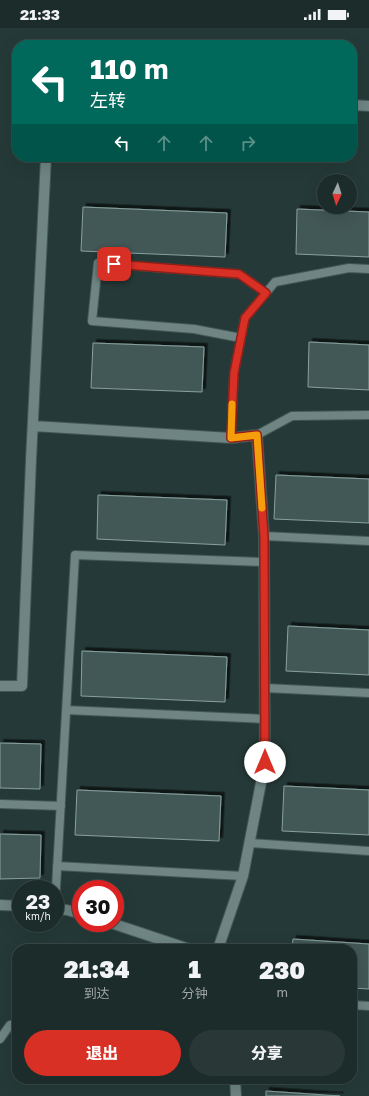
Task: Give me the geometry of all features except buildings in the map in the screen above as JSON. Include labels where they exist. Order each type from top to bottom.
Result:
[{"type":"street","points":[[357,105],[369,106]]},
{"type":"street","points":[[0,686],[22,686],[30,460],[33,426],[46,162]]},
{"type":"street","points":[[33,426],[231,438],[257,435],[264,536],[265,762],[244,876],[220,944]]},
{"type":"street","points":[[0,905],[12,906]]},
{"type":"street","points":[[124,927],[174,944]]},
{"type":"street","points":[[235,1084],[236,1096]]},
{"type":"lane","points":[[241,338],[194,328],[92,321],[98,263],[239,274],[266,293]]},
{"type":"lane","points":[[231,438],[234,373],[245,318],[275,282],[349,268],[369,269]]},
{"type":"lane","points":[[257,435],[292,416],[369,415]]},
{"type":"lane","points":[[264,536],[369,541]]},
{"type":"lane","points":[[56,880],[75,555],[264,562]]},
{"type":"lane","points":[[265,688],[369,693]]},
{"type":"lane","points":[[66,710],[265,719]]},
{"type":"lane","points":[[0,804],[61,806]]},
{"type":"lane","points":[[250,843],[369,851]]},
{"type":"lane","points":[[57,866],[244,876]]},
{"type":"lane","points":[[357,1005],[369,1006]]},
{"type":"lane","points":[[0,1039],[10,1025],[12,1025]]},
{"type":"slow traffic","points":[[232,404],[231,438],[257,435],[262,508]]},
{"type":"route","points":[[114,264],[239,274],[266,293],[245,318],[234,373],[231,438],[257,435],[264,536],[265,762]]}]
